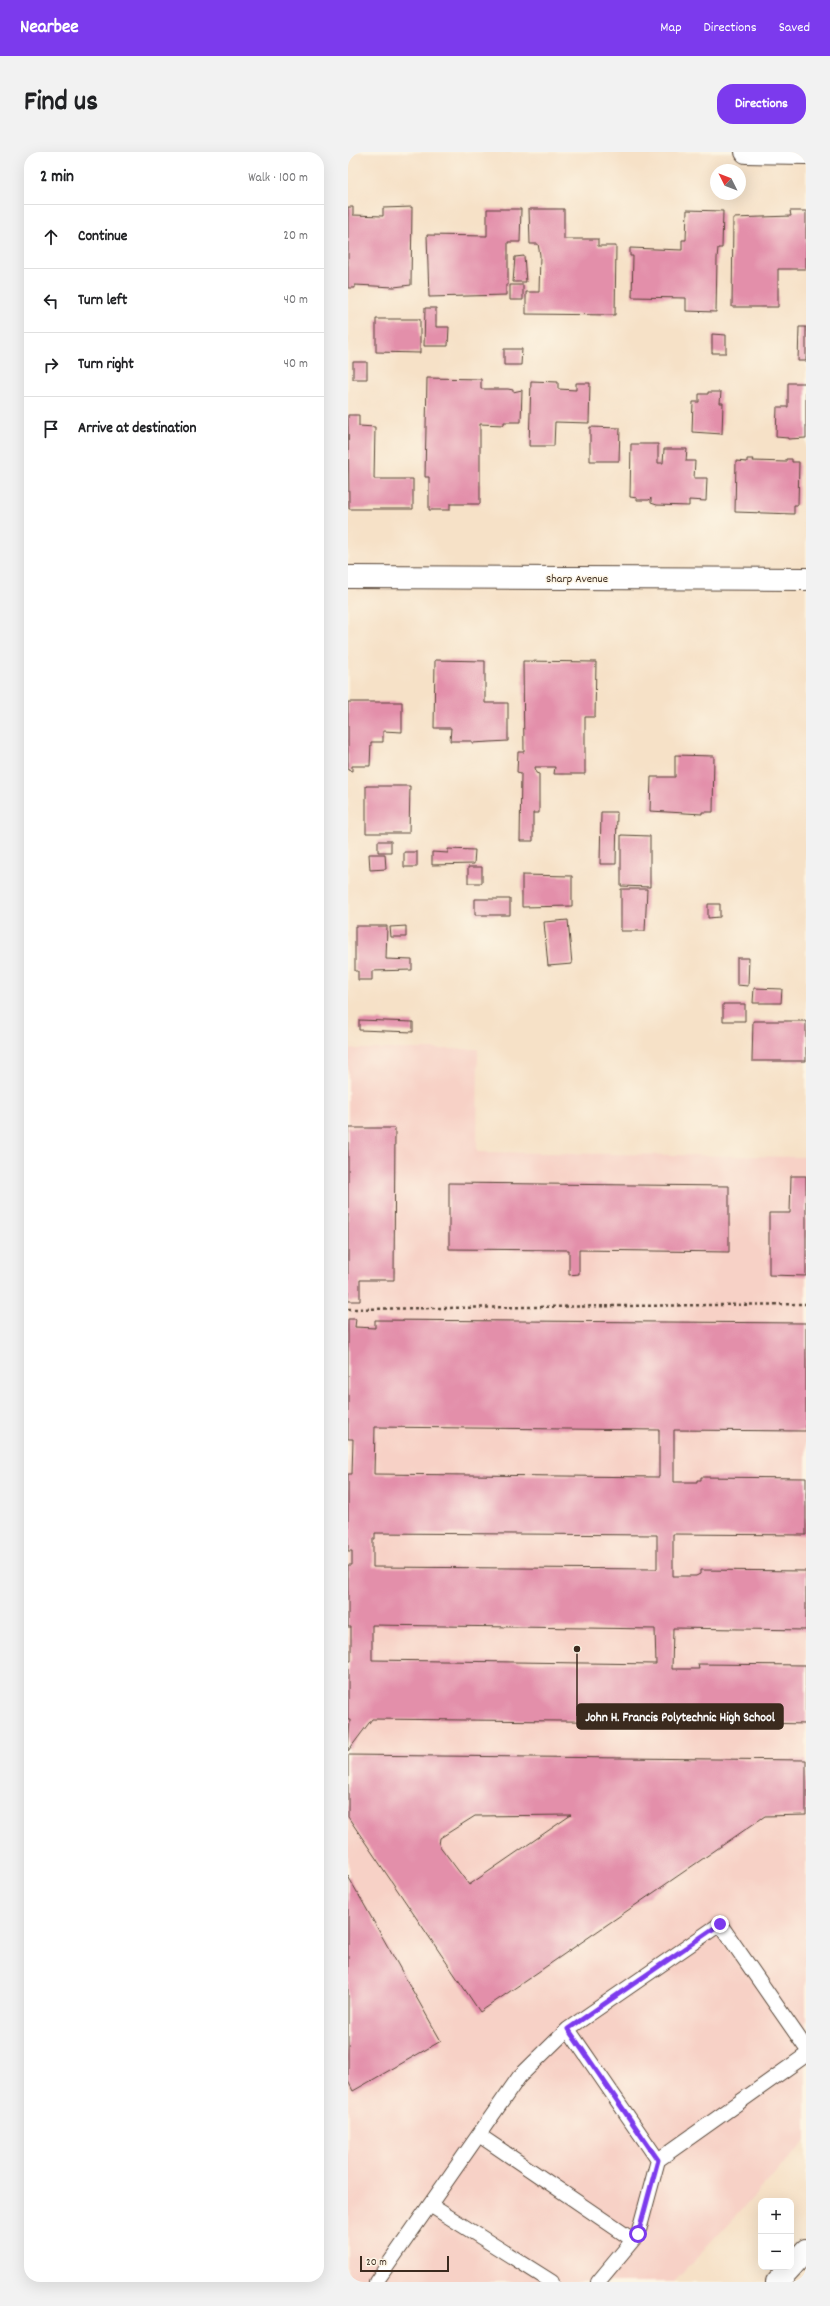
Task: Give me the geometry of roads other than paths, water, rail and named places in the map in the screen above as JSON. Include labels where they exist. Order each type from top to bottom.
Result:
[{"type":"street","points":[[746,152],[806,154]]},
{"type":"street","name":"Sharp Avenue","points":[[348,577],[806,579]]},
{"type":"street","points":[[794,2264],[806,2250]]},
{"type":"street","points":[[777,2282],[788,2270]]},
{"type":"lane","points":[[376,2282],[519,2077],[568,2029],[720,1924],[806,2048]]},
{"type":"lane","points":[[568,2029],[658,2160]]},
{"type":"lane","points":[[598,2282],[638,2234],[658,2160],[806,2055]]},
{"type":"lane","points":[[479,2135],[633,2240]]},
{"type":"lane","points":[[430,2205],[552,2282]]},
{"type":"place","name":"John H. Francis Polytechnic High School","points":[[577,1649]]}]
